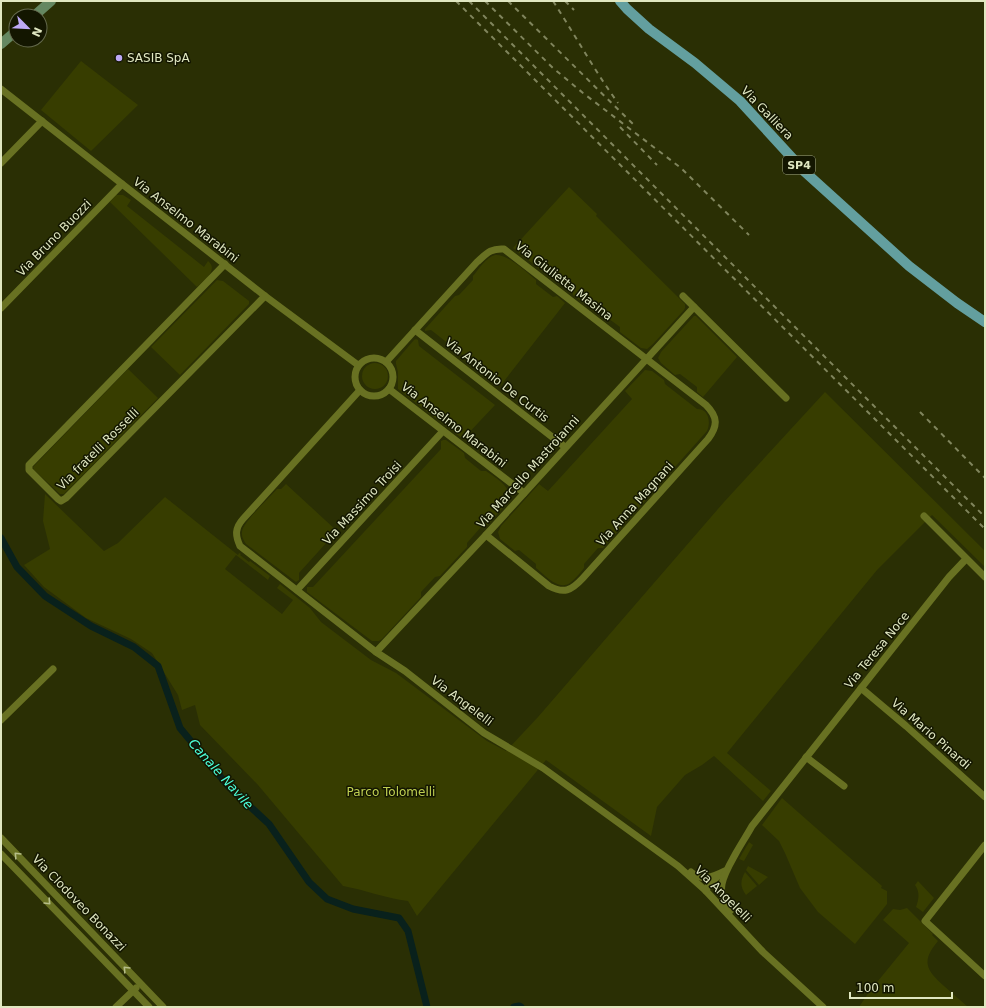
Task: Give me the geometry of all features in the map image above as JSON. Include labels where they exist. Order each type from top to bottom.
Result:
[{"type":"main road","name":"Via Galliera","points":[[620,1],[649,29],[695,63],[740,101],[805,172],[909,266],[985,322]]},
{"type":"street","points":[[43,8],[51,1]]},
{"type":"street","name":"Via Anselmo Marabini","points":[[1,89],[265,296],[358,366]]},
{"type":"street","points":[[1,163],[42,121]]},
{"type":"street","name":"Via Bruno Buozzi","points":[[1,308],[122,184]]},
{"type":"street","name":"Via Giulietta Masina","points":[[386,362],[477,262],[487,253],[495,249],[504,249],[647,359]]},
{"type":"street","name":"Via fratelli Rosselli","points":[[225,264],[29,465],[29,470],[58,499],[61,501],[66,498],[265,296]]},
{"type":"street","points":[[683,296],[786,398]]},
{"type":"street","name":"Via Marcello Mastroianni","points":[[376,652],[694,307]]},
{"type":"street","name":"Via Antonio De Curtis","points":[[415,330],[565,447]]},
{"type":"street","points":[[374,357],[381,358],[386,362],[390,366],[393,373],[393,379],[389,389],[383,394],[377,396],[371,396],[360,390],[355,380],[355,373],[358,366],[368,358],[374,357]]},
{"type":"street","name":"Via Anna Magnani","points":[[486,534],[549,586],[556,590],[562,591],[570,589],[582,578],[708,439],[712,434],[716,421],[711,410],[647,359]]},
{"type":"street","name":"Via Anselmo Marabini","points":[[389,389],[524,493]]},
{"type":"street","name":"Via Angelelli","points":[[360,390],[246,514],[237,526],[236,532],[240,546],[376,652],[411,676],[484,733],[543,768],[687,873],[759,947],[823,1007]]},
{"type":"street","name":"Via Massimo Troisi","points":[[297,590],[443,431]]},
{"type":"street","points":[[924,516],[985,577]]},
{"type":"street","name":"Via Teresa Noce","points":[[706,891],[708,886],[722,875],[752,826],[806,757],[949,577],[966,559]]},
{"type":"street","points":[[1,720],[53,669]]},
{"type":"street","name":"Via Mario Pinardi","points":[[861,688],[985,797]]},
{"type":"street","points":[[806,757],[844,786]]},
{"type":"street","name":"Via Clodoveo Bonazzi","points":[[1,838],[163,1007]]},
{"type":"street","points":[[985,845],[925,921],[985,976]]},
{"type":"street","name":"Via Clodoveo Bonazzi","points":[[1,854],[149,1007]]},
{"type":"street","points":[[666,857],[678,862],[696,876],[706,878],[722,875],[722,895],[726,905],[743,924],[759,947]]},
{"type":"street","points":[[116,1007],[140,983]]},
{"type":"green space","points":[[81,61],[138,105],[91,151],[41,110]]},
{"type":"green space","points":[[569,187],[597,214],[596,216],[685,304],[684,310],[647,349],[641,348],[620,332],[620,327],[601,313],[597,313],[573,295],[572,290],[555,277],[550,277],[513,248]]},
{"type":"green space","points":[[116,195],[123,195],[131,200],[127,206],[204,267],[208,261],[212,268],[209,275],[197,287],[110,202]]},
{"type":"green space","points":[[495,255],[500,255],[511,260],[536,280],[536,284],[553,297],[557,296],[565,303],[501,385],[431,330],[425,331],[425,329],[455,296],[459,295],[473,280],[473,276],[483,264]]},
{"type":"green space","points":[[217,280],[223,281],[249,301],[249,304],[180,375],[151,347]]},
{"type":"green space","points":[[694,316],[696,316],[737,357],[703,397],[697,392],[697,387],[680,374],[675,375],[661,363],[658,358],[661,352]]},
{"type":"green space","points":[[416,339],[418,340],[419,346],[495,405],[463,439],[398,389],[398,372],[396,361]]},
{"type":"green space","points":[[375,363],[384,367],[388,376],[384,385],[375,389],[366,385],[362,376],[366,367]]},
{"type":"green space","points":[[128,369],[158,398],[64,494],[60,494],[34,470],[33,467]]},
{"type":"green space","points":[[645,370],[652,371],[664,380],[665,384],[697,409],[704,411],[709,420],[707,431],[603,548],[598,548],[584,564],[584,568],[576,578],[565,585],[556,584],[536,568],[536,564],[519,550],[515,551],[500,539],[498,532],[501,526],[539,484],[548,491],[632,399],[625,391]]},
{"type":"green space","name":"Parco Tolomelli","points":[[825,392],[985,551],[985,567],[932,515],[877,570],[727,753],[771,791],[763,801],[714,756],[685,775],[657,807],[651,836],[546,760],[417,916],[408,901],[343,886],[258,785],[200,725],[195,705],[182,710],[178,695],[152,653],[131,639],[86,618],[44,587],[24,565],[50,549],[43,521],[45,494],[104,551],[118,543],[165,497],[238,555],[239,553],[241,554],[240,555],[249,562],[250,561],[270,576],[268,580],[236,555],[225,569],[282,614],[293,600],[277,588],[280,584],[310,608],[321,622],[371,660],[396,673],[487,741],[506,751],[538,717],[724,502]]},
{"type":"green space","points":[[446,440],[464,453],[465,458],[481,471],[486,471],[499,480],[508,492],[509,497],[507,503],[486,527],[481,527],[467,543],[467,547],[440,576],[435,577],[421,592],[421,597],[382,639],[379,641],[372,641],[307,592],[307,587],[313,587],[441,449],[441,441]]},
{"type":"green space","points":[[286,484],[337,531],[299,573],[299,580],[296,582],[246,544],[242,535],[243,528],[251,517],[277,489],[281,489]]},
{"type":"green space","points":[[782,798],[882,886],[881,888],[887,891],[887,904],[855,944],[818,912],[800,888],[779,841],[762,825]]},
{"type":"green space","points":[[749,842],[753,845],[744,861],[739,859]]},
{"type":"green space","points":[[748,866],[768,877],[759,885],[746,870]]},
{"type":"green space","points":[[745,872],[757,886],[746,895],[741,884]]},
{"type":"green space","points":[[918,881],[934,898],[923,912],[916,907],[918,901],[918,890],[915,885]]},
{"type":"green space","points":[[907,908],[938,941],[929,954],[928,960],[928,965],[933,975],[968,1007],[859,1007],[869,992],[909,943],[883,920],[893,909],[900,910]]},
{"type":"waterway","name":"Canale Navile","points":[[1,538],[17,567],[45,596],[91,626],[134,647],[158,666],[180,728],[229,787],[269,824],[309,882],[327,899],[353,909],[399,918],[408,931],[427,1007]]},
{"type":"waterway","name":"Canale Navile","points":[[514,1007],[521,1007]]},
{"type":"railway","points":[[456,1],[985,529]]},
{"type":"railway","points":[[469,1],[985,517]]},
{"type":"railway","points":[[485,1],[553,68],[583,93],[681,168],[749,235]]},
{"type":"railway","points":[[508,1],[635,126]]},
{"type":"railway","points":[[553,1],[618,103]]},
{"type":"railway","points":[[565,1],[574,10]]},
{"type":"railway","points":[[620,127],[657,165]]},
{"type":"railway","points":[[920,412],[985,478]]},
{"type":"place","name":"SASIB SpA","points":[[119,58]]}]
